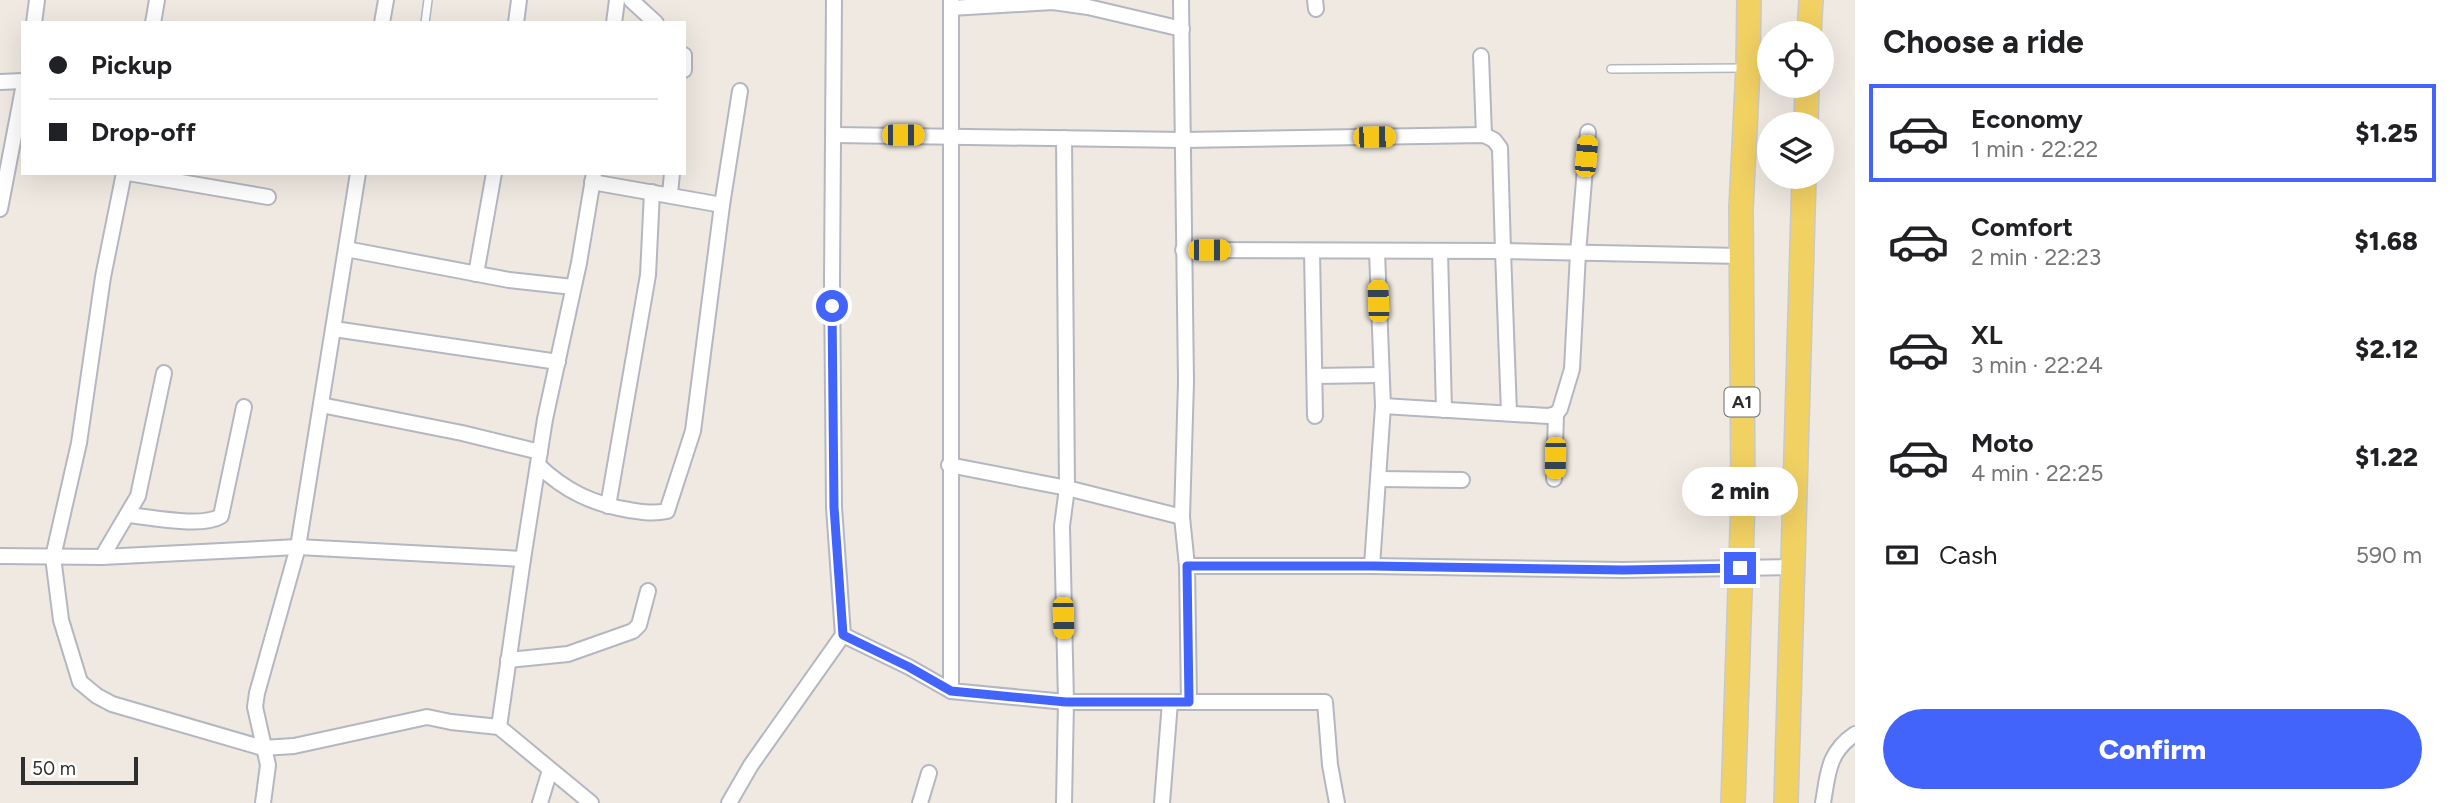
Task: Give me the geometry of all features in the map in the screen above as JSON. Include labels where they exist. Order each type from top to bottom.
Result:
[{"type":"main road","points":[[1810,21],[1811,0]]},
{"type":"main road","name":"A1","points":[[1732,803],[1743,499],[1741,208],[1744,7]]},
{"type":"main road","points":[[1786,803],[1804,189]]},
{"type":"street","points":[[34,21],[37,0]]},
{"type":"street","points":[[153,21],[157,0]]},
{"type":"street","points":[[382,21],[386,0]]},
{"type":"street","points":[[516,21],[519,0]]},
{"type":"street","points":[[614,21],[617,0]]},
{"type":"street","points":[[631,0],[654,21]]},
{"type":"street","points":[[729,803],[751,765],[843,635],[834,507],[834,0]]},
{"type":"street","points":[[1181,0],[1186,382],[1182,517],[1187,566],[1189,702]]},
{"type":"street","points":[[951,691],[951,4],[1053,2],[1088,6],[1182,30]]},
{"type":"street","points":[[1481,56],[1484,135]]},
{"type":"street","points":[[0,82],[21,81]]},
{"type":"street","points":[[321,405],[462,433],[539,458],[555,482],[578,496],[608,506],[654,513],[667,511],[693,431],[722,205],[740,91]]},
{"type":"street","points":[[0,209],[21,100]]},
{"type":"street","points":[[1554,480],[1556,414],[1565,398],[1572,369],[1588,132]]},
{"type":"street","points":[[834,135],[1183,140],[1484,135],[1494,139],[1500,148],[1509,414]]},
{"type":"street","points":[[1064,138],[1064,803]]},
{"type":"street","points":[[126,175],[103,277],[79,443],[53,557],[61,620],[80,682],[96,696],[112,704],[264,748],[294,746],[427,717],[499,727],[591,803]]},
{"type":"street","points":[[138,175],[268,197]]},
{"type":"street","points":[[263,803],[268,765],[255,707],[257,693],[298,547],[358,175]]},
{"type":"street","points":[[476,274],[494,175]]},
{"type":"street","points":[[670,194],[672,175]]},
{"type":"street","points":[[499,727],[539,458],[579,263],[593,177],[652,192],[722,205]]},
{"type":"street","points":[[608,506],[648,275],[652,192]]},
{"type":"street","points":[[346,249],[509,280],[573,287]]},
{"type":"street","points":[[1183,250],[1503,251],[1741,256]]},
{"type":"street","points":[[1312,251],[1315,416]]},
{"type":"street","points":[[1440,251],[1444,410]]},
{"type":"street","points":[[1372,566],[1383,406],[1377,252]]},
{"type":"street","points":[[334,329],[558,362]]},
{"type":"street","points":[[102,557],[138,496],[164,373]]},
{"type":"street","points":[[1315,376],[1381,375]]},
{"type":"street","points":[[1383,406],[1548,416],[1556,414]]},
{"type":"street","points":[[128,515],[199,522],[215,520],[221,516],[244,407]]},
{"type":"street","points":[[949,465],[1066,488],[1182,517]]},
{"type":"street","points":[[1378,479],[1462,480]]},
{"type":"street","points":[[0,556],[102,557],[298,547],[523,559]]},
{"type":"street","points":[[1187,566],[1623,570],[1792,567]]},
{"type":"street","points":[[508,660],[568,654],[633,631],[639,625],[648,591]]},
{"type":"street","points":[[843,635],[951,691],[1066,702],[1325,702],[1330,765],[1337,803]]},
{"type":"street","points":[[1163,803],[1170,702]]},
{"type":"street","points":[[1823,803],[1830,764],[1837,750],[1855,734]]},
{"type":"street","points":[[540,803],[550,770]]},
{"type":"street","points":[[920,803],[929,774]]},
{"type":"lane","points":[[425,21],[428,0]]},
{"type":"lane","points":[[1611,69],[1745,68]]},
{"type":"route","points":[[832,306],[834,507],[843,635],[951,691],[1066,702],[1189,702],[1187,566],[1623,570],[1740,568]]}]
